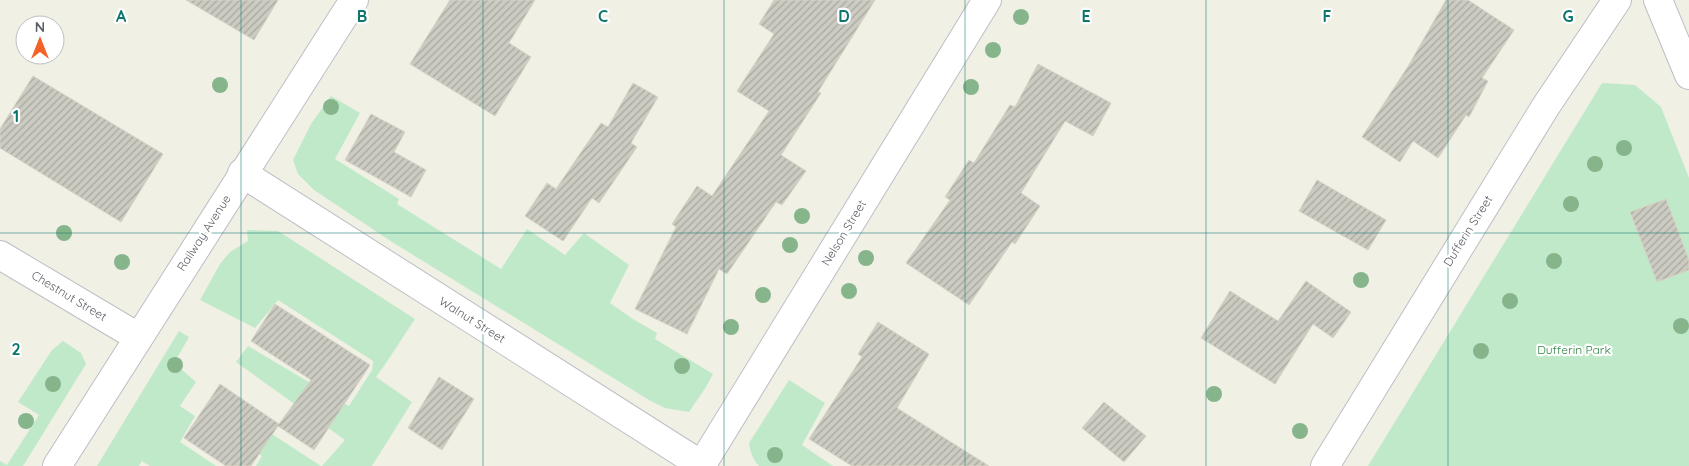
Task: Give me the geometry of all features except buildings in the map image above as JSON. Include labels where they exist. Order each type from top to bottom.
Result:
[{"type":"street","name":"Railway Avenue","points":[[57,466],[354,0]]},
{"type":"street","name":"Nelson Street","points":[[702,466],[987,0]]},
{"type":"street","name":"Dufferin Street","points":[[1325,466],[1546,106],[1616,0]]},
{"type":"street","points":[[1658,0],[1689,75]]},
{"type":"street","name":"Walnut Street","points":[[242,173],[702,466]]},
{"type":"street","name":"Chestnut Street","points":[[0,255],[138,337]]},
{"type":"green space","name":"Dufferin Park","points":[[1602,83],[1635,85],[1661,107],[1689,178],[1689,466],[1368,466]]},
{"type":"green space","points":[[331,96],[360,113],[335,159],[399,199],[397,204],[501,269],[527,229],[565,255],[584,233],[629,265],[610,303],[657,333],[655,339],[713,374],[689,412],[665,408],[649,400],[392,242],[314,190],[298,174],[293,160],[311,124]]},
{"type":"green space","points":[[247,230],[278,231],[415,319],[376,377],[412,402],[372,466],[322,466],[345,440],[236,362],[248,346],[349,406],[372,370],[373,361],[278,300],[255,328],[200,300],[220,264],[230,252],[248,241]]},
{"type":"green space","points":[[179,331],[189,337],[174,363],[196,382],[180,406],[195,416],[180,442],[216,466],[150,466],[142,461],[139,466],[97,466]]},
{"type":"green space","points":[[63,341],[81,353],[86,364],[23,466],[0,466],[0,461],[7,465],[39,415],[18,402],[52,350]]},
{"type":"green space","points":[[789,380],[825,403],[802,445],[833,466],[759,466],[753,458],[749,443]]},
{"type":"green space","points":[[261,427],[321,466],[256,466],[262,456],[247,446]]}]
